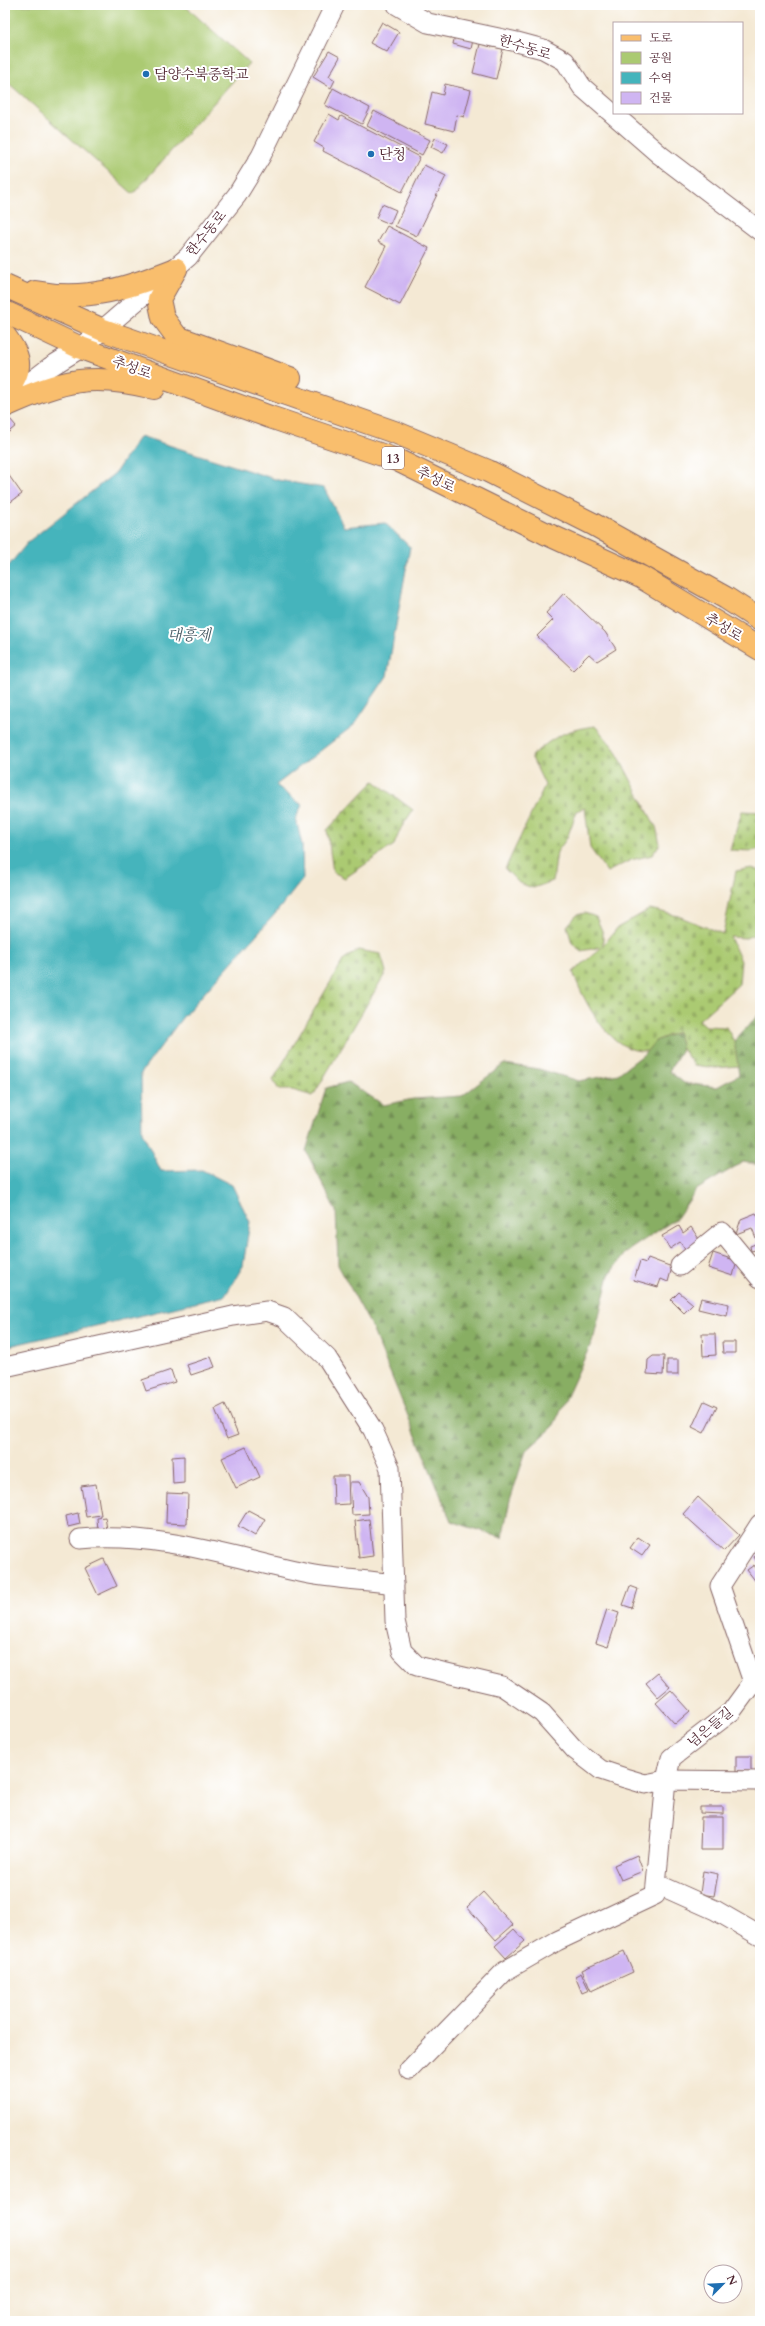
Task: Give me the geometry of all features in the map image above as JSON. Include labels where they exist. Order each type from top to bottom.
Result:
[{"type":"main road","points":[[5,286],[58,296],[87,296],[128,288],[176,269]]},
{"type":"main road","points":[[176,269],[159,299],[163,318],[177,337],[316,388],[488,471]]},
{"type":"main road","name":"추성로","points":[[5,286],[103,330],[397,433],[488,471],[592,524],[726,598],[760,620]]},
{"type":"main road","name":"추성로","points":[[5,312],[81,348],[270,417],[397,460],[545,533],[641,577],[760,650]]},
{"type":"main road","points":[[5,336],[14,348],[19,366],[15,378],[5,394]]},
{"type":"main road","points":[[5,406],[39,391],[81,379],[125,380],[168,392],[343,450],[416,469]]},
{"type":"street","name":"한수동로","points":[[5,402],[50,367],[81,348],[176,269],[188,257],[245,182],[261,156],[335,5]]},
{"type":"street","name":"한수동로","points":[[397,5],[428,23],[543,49],[565,61],[582,87],[660,155],[760,231]]},
{"type":"street","points":[[680,1266],[722,1232],[760,1278]]},
{"type":"street","points":[[5,1367],[233,1316],[267,1311],[284,1317],[327,1358],[373,1430],[390,1468],[395,1621],[402,1651],[417,1666],[502,1686],[542,1713],[575,1750],[601,1770],[645,1784],[666,1780],[760,1781]]},
{"type":"street","name":"넘은들길","points":[[666,1780],[671,1758],[702,1736],[731,1712],[753,1682],[720,1586],[760,1524]]},
{"type":"street","points":[[80,1539],[110,1537],[197,1547],[310,1574],[394,1584]]},
{"type":"street","points":[[409,2070],[505,1971],[557,1941],[655,1895],[666,1780]]},
{"type":"street","points":[[657,1884],[715,1910],[760,1936]]},
{"type":"green space","points":[[5,5],[184,5],[249,63],[133,194],[5,80]]},
{"type":"green space","points":[[595,726],[614,748],[656,827],[660,844],[652,855],[631,860],[607,872],[590,848],[585,808],[577,811],[567,838],[557,852],[553,881],[533,888],[519,883],[505,869],[545,785],[531,756],[547,743],[561,735]]},
{"type":"green space","points":[[374,781],[413,810],[401,828],[394,845],[345,878],[333,872],[327,830]]},
{"type":"green space","points":[[742,811],[760,812],[760,849],[752,851],[730,850]]},
{"type":"green space","points":[[752,868],[760,871],[760,932],[746,938],[730,937],[741,961],[739,984],[699,1020],[706,1026],[726,1027],[734,1041],[738,1066],[716,1068],[694,1065],[682,1049],[678,1032],[655,1041],[647,1051],[634,1050],[621,1044],[600,1024],[591,1011],[573,972],[602,947],[581,951],[572,943],[567,926],[577,915],[585,913],[596,917],[603,933],[603,946],[617,928],[650,909],[678,916],[723,934],[736,871]]},
{"type":"green space","points":[[358,950],[381,954],[386,972],[313,1096],[292,1090],[279,1090],[273,1080],[344,959]]},
{"type":"green space","points":[[760,1013],[760,1165],[743,1162],[696,1190],[677,1218],[626,1252],[609,1275],[594,1337],[553,1427],[526,1451],[510,1500],[502,1538],[451,1521],[371,1326],[338,1265],[336,1211],[306,1151],[326,1088],[348,1082],[384,1105],[413,1099],[462,1096],[504,1064],[539,1069],[579,1081],[618,1074],[643,1055],[655,1041],[678,1032],[682,1049],[669,1071],[684,1083],[717,1087],[739,1075],[734,1041]]},
{"type":"water","name":"대흥제","points":[[140,436],[278,480],[324,488],[344,527],[385,523],[410,547],[387,676],[354,725],[276,785],[302,805],[296,818],[302,845],[303,879],[275,914],[182,1018],[141,1073],[142,1132],[161,1171],[202,1170],[232,1185],[250,1222],[243,1266],[225,1296],[5,1347],[5,570],[29,541],[115,473]]},
{"type":"building","points":[[382,22],[399,32],[387,52],[370,43]]},
{"type":"building","points":[[455,35],[473,40],[471,49],[453,44]]},
{"type":"building","points":[[480,44],[503,49],[496,79],[473,73]]},
{"type":"building","points":[[329,51],[340,57],[329,76],[335,80],[331,88],[313,77]]},
{"type":"building","points":[[445,84],[471,90],[464,117],[457,115],[454,131],[425,124],[432,92],[443,95]]},
{"type":"building","points":[[333,88],[370,108],[362,124],[325,105]]},
{"type":"building","points":[[374,111],[430,140],[422,155],[367,126]]},
{"type":"building","name":"단청","points":[[329,114],[339,120],[341,116],[420,157],[402,192],[323,151],[324,148],[314,142]]},
{"type":"building","points":[[435,138],[448,144],[443,153],[431,147]]},
{"type":"building","points":[[424,165],[446,176],[417,236],[395,226]]},
{"type":"building","points":[[382,204],[396,210],[390,224],[376,218]]},
{"type":"building","points":[[387,226],[429,248],[400,305],[365,287],[386,246],[378,242]]},
{"type":"building","points":[[10,419],[16,426],[5,435],[5,423]]},
{"type":"building","points":[[5,470],[22,494],[5,506]]},
{"type":"building","points":[[564,593],[605,632],[616,649],[597,661],[589,654],[573,670],[537,636],[553,620],[546,613]]},
{"type":"building","points":[[756,1213],[760,1220],[760,1249],[751,1251],[750,1246],[758,1243],[752,1228],[736,1234],[741,1219]]},
{"type":"building","points":[[679,1226],[683,1233],[691,1227],[701,1242],[686,1251],[680,1242],[670,1249],[662,1236]]},
{"type":"building","points":[[713,1253],[737,1261],[733,1276],[708,1268]]},
{"type":"building","points":[[648,1258],[672,1267],[668,1282],[661,1279],[658,1287],[634,1280],[640,1261],[646,1263]]},
{"type":"building","points":[[679,1292],[693,1304],[684,1313],[671,1300]]},
{"type":"building","points":[[701,1298],[729,1304],[727,1316],[698,1309]]},
{"type":"building","points":[[702,1334],[715,1334],[716,1355],[703,1356]]},
{"type":"building","points":[[722,1342],[735,1342],[735,1353],[723,1353]]},
{"type":"building","points":[[653,1356],[664,1356],[663,1375],[647,1374],[648,1360]]},
{"type":"building","points":[[211,1357],[215,1367],[191,1375],[187,1365]]},
{"type":"building","points":[[667,1360],[678,1360],[678,1375],[667,1375]]},
{"type":"building","points":[[171,1370],[175,1382],[146,1391],[142,1380]]},
{"type":"building","points":[[704,1401],[717,1407],[704,1433],[692,1427]]},
{"type":"building","points":[[225,1404],[238,1435],[227,1439],[215,1409]]},
{"type":"building","points":[[246,1447],[260,1477],[236,1488],[222,1458]]},
{"type":"building","points":[[184,1456],[184,1483],[173,1484],[172,1457]]},
{"type":"building","points":[[333,1476],[348,1476],[349,1504],[334,1505]]},
{"type":"building","points":[[350,1482],[359,1482],[368,1497],[369,1514],[352,1515]]},
{"type":"building","points":[[96,1484],[101,1515],[86,1517],[81,1486]]},
{"type":"building","points":[[167,1493],[188,1494],[187,1524],[166,1523]]},
{"type":"building","points":[[698,1497],[739,1535],[724,1551],[683,1514]]},
{"type":"building","points":[[248,1510],[265,1519],[255,1536],[238,1526]]},
{"type":"building","points":[[78,1513],[80,1524],[68,1527],[66,1516]]},
{"type":"building","points":[[105,1517],[107,1529],[98,1530],[97,1518]]},
{"type":"building","points":[[369,1519],[373,1556],[359,1558],[355,1521]]},
{"type":"building","points":[[638,1537],[650,1545],[642,1556],[630,1548]]},
{"type":"building","points":[[760,1553],[760,1566],[754,1557]]},
{"type":"building","points":[[104,1559],[117,1586],[98,1595],[85,1568]]},
{"type":"building","points":[[754,1565],[760,1574],[760,1587],[747,1570]]},
{"type":"building","points":[[630,1586],[638,1589],[632,1608],[623,1605]]},
{"type":"building","points":[[607,1609],[619,1613],[608,1647],[596,1643]]},
{"type":"building","points":[[658,1673],[670,1687],[658,1697],[646,1683]]},
{"type":"building","points":[[671,1690],[690,1711],[675,1724],[656,1703]]},
{"type":"building","points":[[736,1756],[751,1756],[751,1771],[736,1771]]},
{"type":"building","points":[[700,1807],[723,1807],[723,1814],[700,1813]]},
{"type":"building","points":[[701,1817],[723,1817],[723,1850],[700,1850]]},
{"type":"building","points":[[637,1855],[643,1871],[621,1880],[614,1865]]},
{"type":"building","points":[[703,1871],[718,1874],[714,1896],[700,1894]]},
{"type":"building","points":[[483,1892],[513,1925],[496,1940],[467,1907]]},
{"type":"building","points":[[514,1929],[525,1941],[506,1958],[495,1946]]},
{"type":"building","points":[[624,1951],[633,1972],[591,1991],[582,1970]]},
{"type":"building","points":[[581,1973],[589,1990],[582,1993],[575,1976]]},
{"type":"place","name":"담양수북중학교","points":[[146,74]]},
{"type":"place","name":"단청","points":[[371,154]]}]
